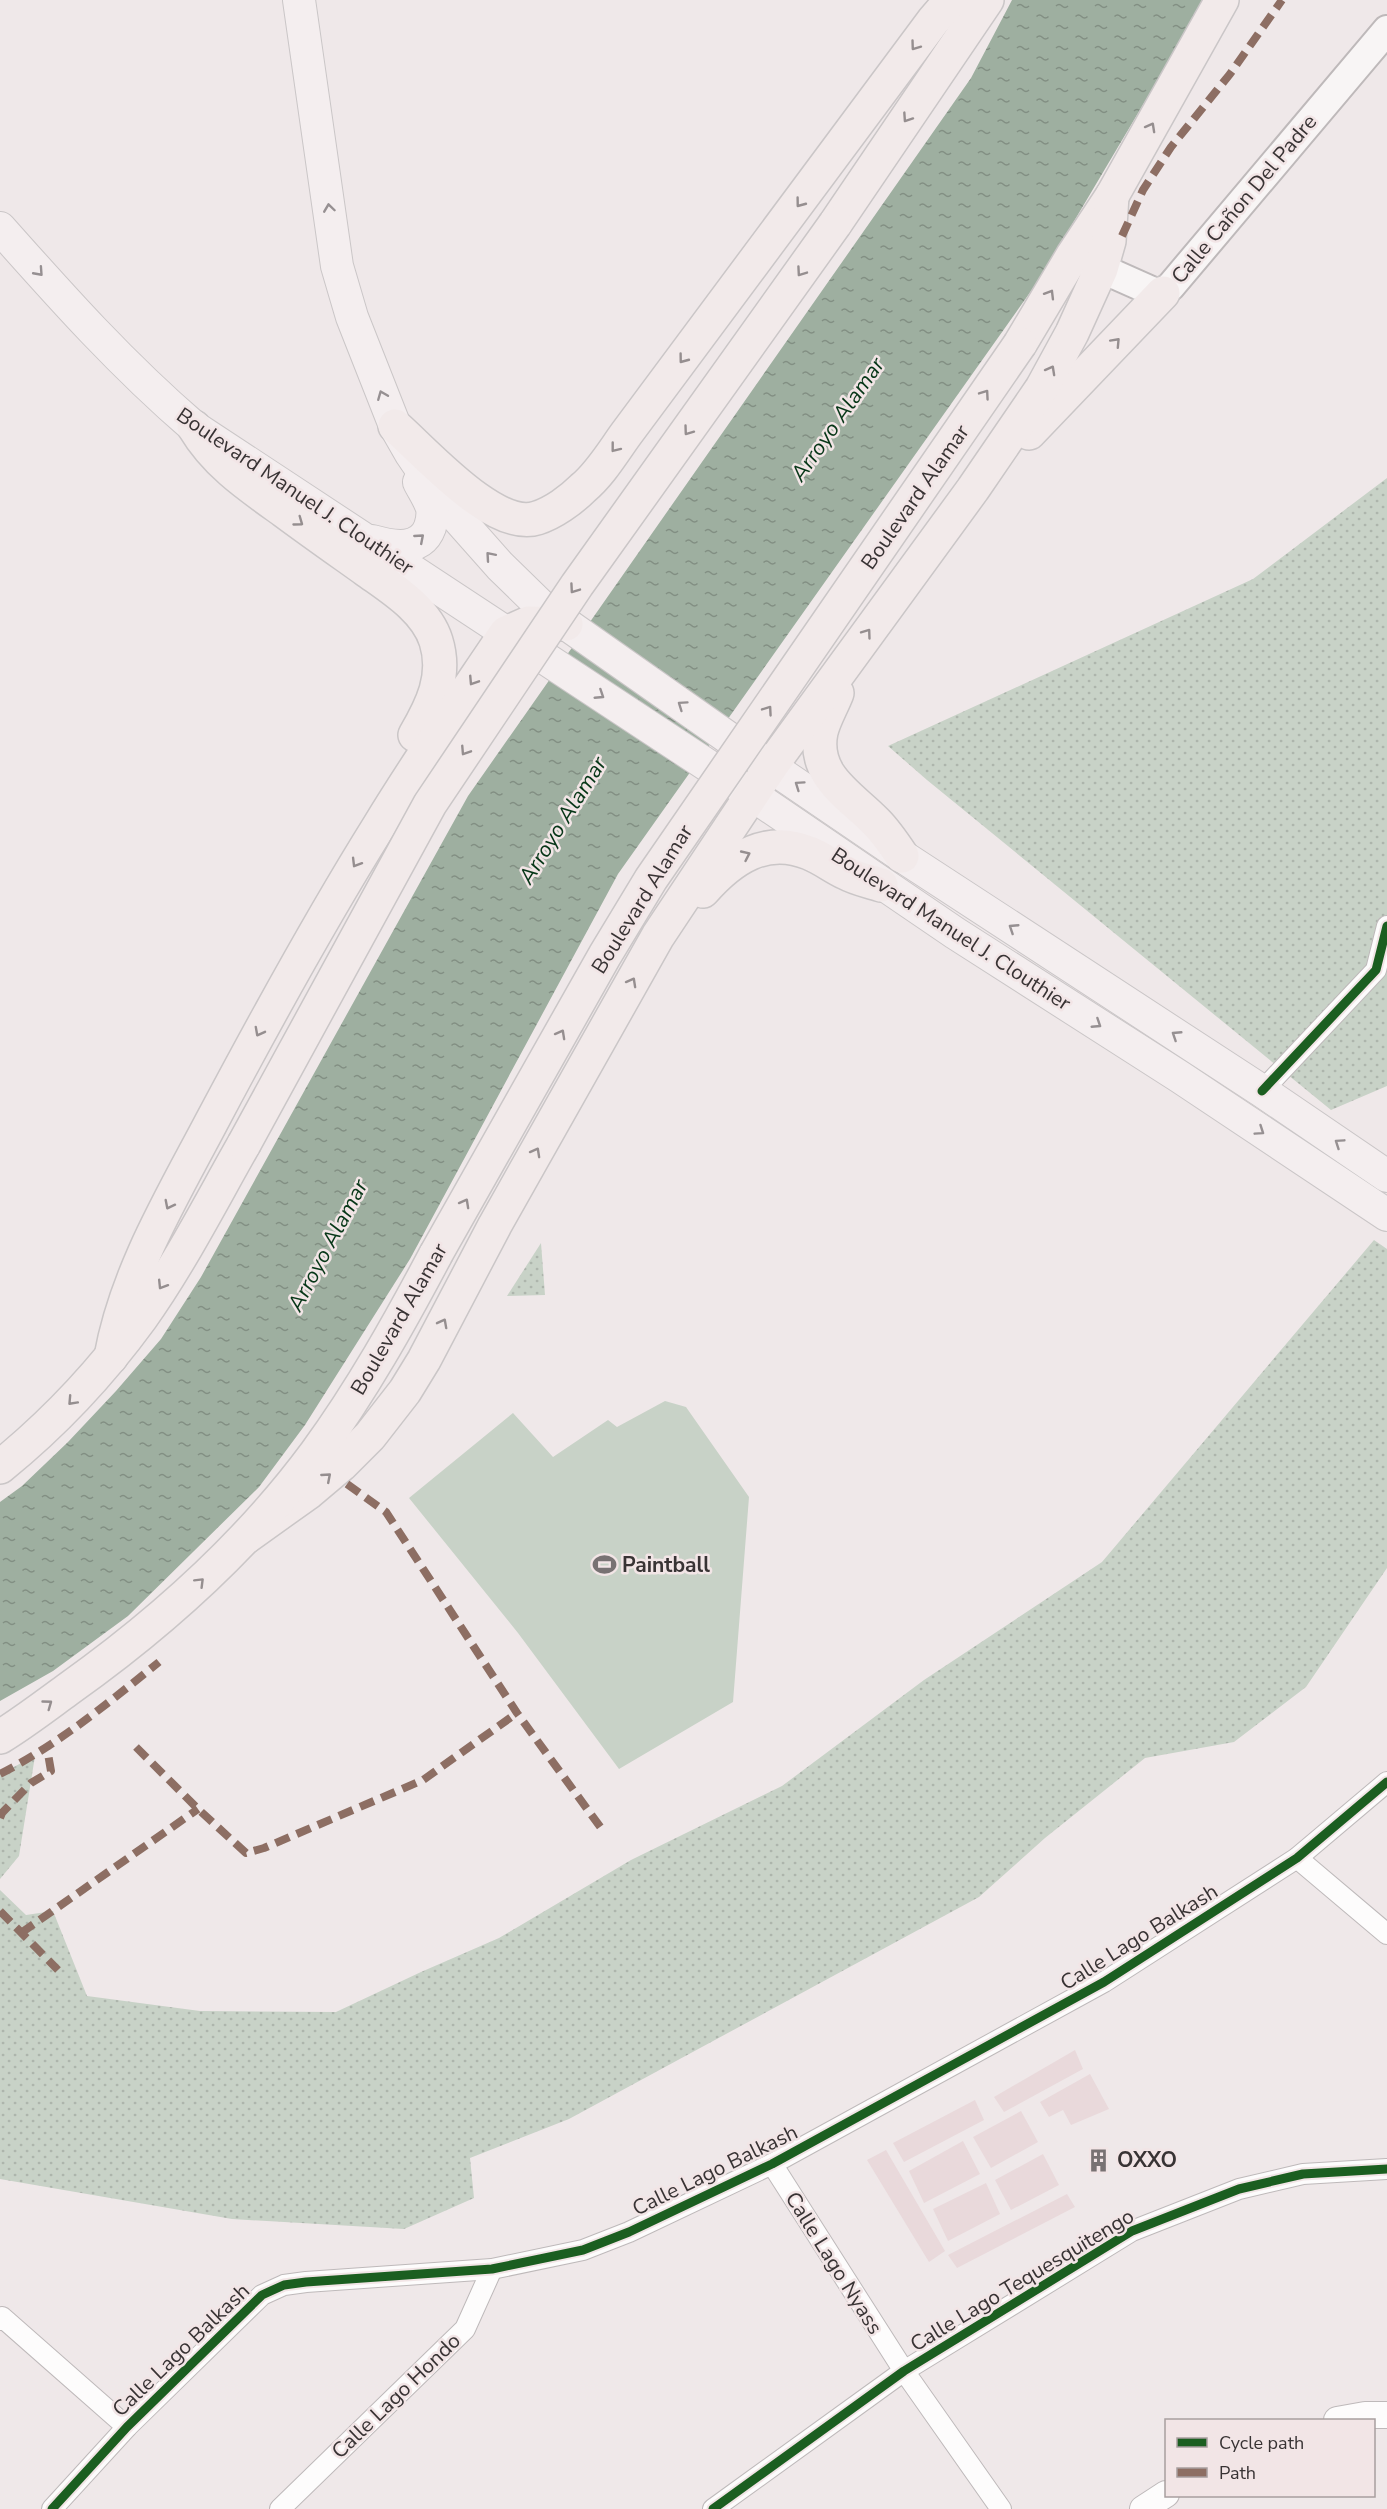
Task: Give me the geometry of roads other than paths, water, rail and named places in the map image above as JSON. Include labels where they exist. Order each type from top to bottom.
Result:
[{"type":"highway","points":[[403,440],[489,509],[510,518],[536,519],[565,503],[585,487],[951,0]]},
{"type":"highway","points":[[0,1467],[61,1412],[111,1357],[142,1316],[244,1144],[430,804],[571,594],[835,224],[987,0]]},
{"type":"highway","name":"Boulevard Alamar","points":[[0,1737],[103,1665],[184,1597],[246,1537],[316,1453],[351,1403],[392,1336],[605,955],[651,879],[1020,344],[1072,255],[1112,196],[1222,0]]},
{"type":"highway","points":[[246,1537],[291,1506],[341,1465],[376,1429],[405,1391],[424,1360],[495,1225],[658,936],[751,794],[973,489],[1042,388],[1072,333],[1101,269],[1109,241],[1112,196]]},
{"type":"highway","points":[[973,489],[1163,293]]},
{"type":"highway","points":[[194,427],[206,447],[238,478],[399,594],[423,617],[436,639],[439,656],[438,692],[390,778],[380,824]]},
{"type":"highway","points":[[111,1357],[117,1323],[126,1295],[152,1238],[282,988],[380,824],[511,636],[529,622],[553,615]]},
{"type":"highway","points":[[840,670],[838,690],[822,731],[820,748],[822,763],[828,776],[839,789],[875,821],[902,855]]},
{"type":"highway","points":[[658,936],[673,926],[730,863],[768,846],[788,847],[809,853],[857,878],[881,885]]},
{"type":"main road","name":"Boulevard Manuel J. Clouthier","points":[[299,0],[337,266],[352,317],[403,440],[445,504],[500,566],[553,615],[730,739],[1387,1176]]},
{"type":"main road","name":"Calle Cañon Del Padre","points":[[1072,255],[1154,292],[1163,293],[1179,277],[1387,30]]},
{"type":"main road","name":"Boulevard Manuel J. Clouthier","points":[[0,228],[87,326],[145,385],[194,427],[751,794],[881,885],[1180,1077],[1387,1215]]},
{"type":"main road","points":[[366,540],[401,547],[423,538],[429,529],[432,508],[403,440]]},
{"type":"street","points":[[1262,1091],[1382,969],[1387,926]]},
{"type":"street","name":"Calle Lago Balkash","points":[[52,2509],[127,2427],[262,2295],[284,2285],[492,2269],[583,2250],[629,2232],[772,2164],[1104,1982],[1297,1858],[1387,1782]]},
{"type":"street","points":[[1297,1858],[1387,1934]]},
{"type":"street","name":"Calle Lago Nyass","points":[[772,2164],[904,2371],[1000,2509]]},
{"type":"street","name":"Calle Lago Tequesquitengo","points":[[713,2509],[904,2371],[1131,2231],[1239,2189],[1303,2174],[1387,2169]]},
{"type":"street","name":"Calle Lago Hondo","points":[[280,2509],[465,2329],[492,2269]]},
{"type":"street","points":[[0,2320],[2,2317],[127,2427]]},
{"type":"street","points":[[1346,2419],[1365,2415],[1387,2415]]},
{"type":"street","points":[[1143,2509],[1165,2495]]},
{"type":"water","name":"Arroyo Alamar","points":[[1012,0],[1202,0],[1179,44],[1041,277],[618,874],[410,1259],[305,1425],[259,1487],[128,1616],[53,1671],[0,1701],[0,1502],[22,1486],[68,1442],[161,1339],[201,1277],[468,796],[971,78]]},
{"type":"place","name":"Paintball","points":[[604,1565]]},
{"type":"place","name":"OXXO","points":[[1099,2160]]}]
